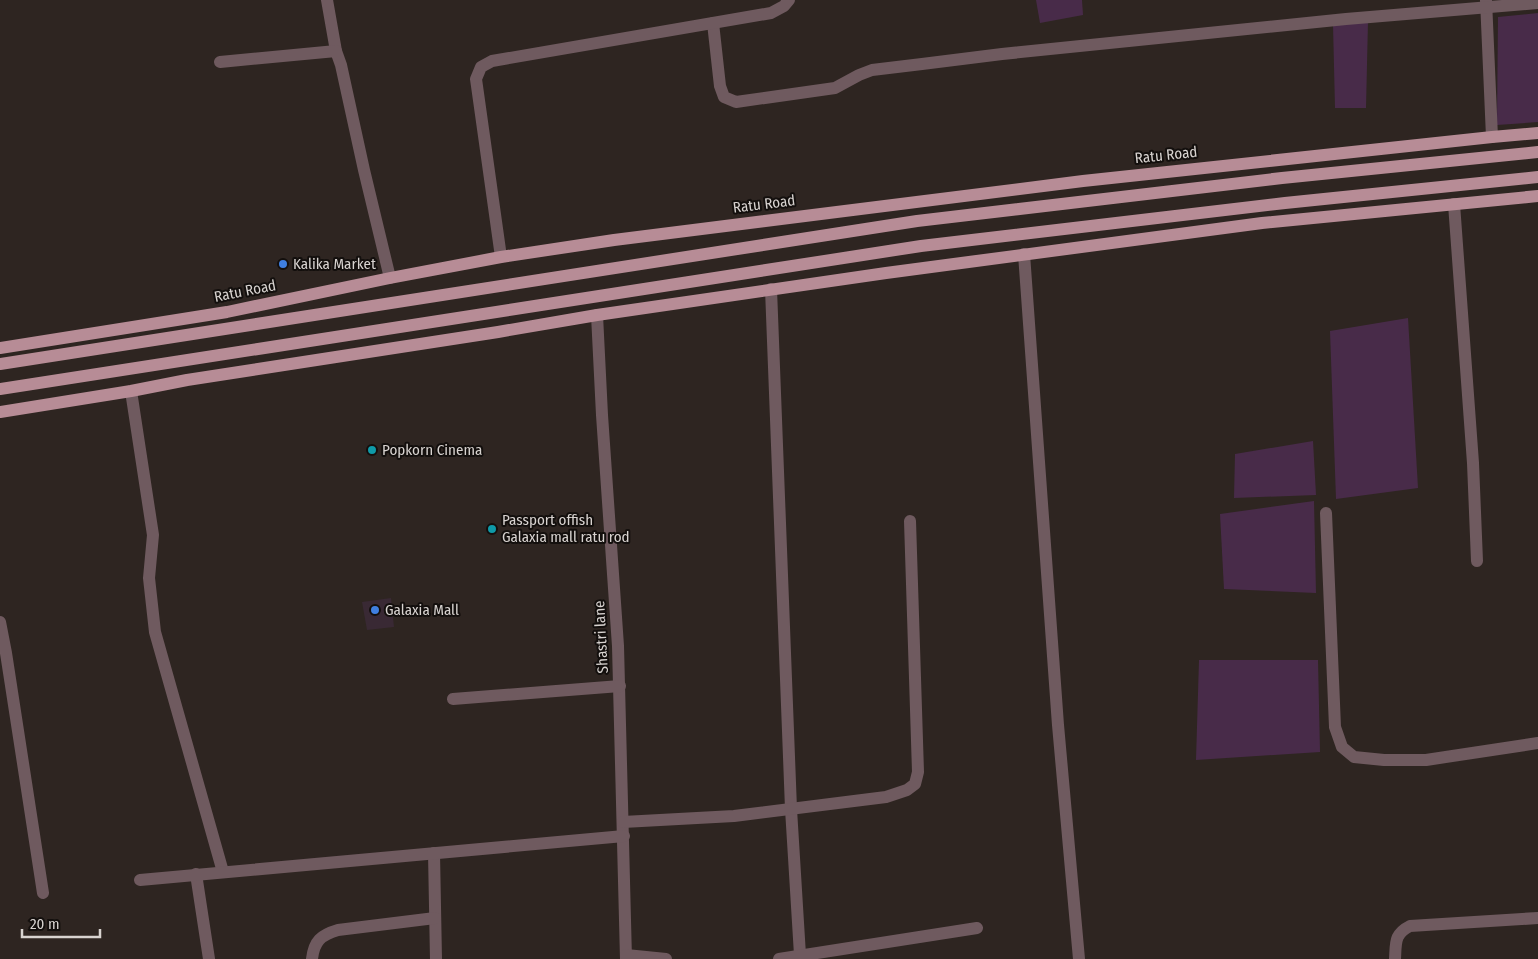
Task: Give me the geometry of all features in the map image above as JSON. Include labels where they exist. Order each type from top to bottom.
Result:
[{"type":"main road","name":"Ratu Road","points":[[0,348],[227,312],[501,257],[614,240],[1064,183],[1538,133]]},
{"type":"main road","points":[[0,364],[918,221],[1282,178],[1538,152]]},
{"type":"main road","points":[[0,389],[921,246],[1285,203],[1538,178]]},
{"type":"main road","points":[[0,412],[187,380],[498,332],[597,314],[772,289],[1262,223],[1538,196]]},
{"type":"street","points":[[327,0],[336,51],[342,65],[364,170],[390,278]]},
{"type":"street","points":[[501,257],[476,79],[481,67],[492,61],[771,14],[784,6],[789,0]]},
{"type":"street","points":[[713,23],[720,86],[724,97],[736,102],[835,88],[872,70],[1002,54],[1486,4],[1538,3]]},
{"type":"street","points":[[1486,4],[1492,137]]},
{"type":"street","points":[[220,62],[336,51]]},
{"type":"street","points":[[1454,204],[1473,463],[1477,561]]},
{"type":"street","points":[[1024,254],[1058,725],[1079,959]]},
{"type":"street","points":[[772,289],[791,809],[800,955]]},
{"type":"street","name":"Shastri lane","points":[[597,314],[620,686],[626,957]]},
{"type":"street","points":[[131,391],[153,535],[149,578],[155,632],[223,872]]},
{"type":"street","points":[[1326,513],[1335,727],[1342,747],[1354,757],[1426,760],[1538,742]]},
{"type":"street","points":[[623,822],[734,816],[886,797],[907,790],[915,784],[918,772],[910,521]]},
{"type":"street","points":[[0,622],[43,893]]},
{"type":"street","points":[[453,699],[620,686]]},
{"type":"street","points":[[140,880],[624,836]]},
{"type":"street","points":[[434,853],[436,959]]},
{"type":"street","points":[[196,874],[209,959]]},
{"type":"street","points":[[312,959],[316,942],[327,934],[338,930],[435,918]]},
{"type":"street","points":[[1395,959],[1396,938],[1401,931],[1410,926],[1538,918]]},
{"type":"street","points":[[779,959],[977,928]]},
{"type":"street","points":[[626,957],[666,959]]},
{"type":"shaded area","points":[[391,598],[394,627],[367,630],[362,602]]},
{"type":"building","points":[[1036,0],[1082,0],[1083,15],[1040,23]]},
{"type":"building","points":[[1538,13],[1538,122],[1497,125],[1498,17]]},
{"type":"building","points":[[1368,21],[1366,108],[1335,108],[1333,24]]},
{"type":"building","points":[[1408,318],[1418,488],[1336,499],[1330,331]]},
{"type":"building","points":[[1313,441],[1316,495],[1234,498],[1235,454]]},
{"type":"building","points":[[1314,501],[1316,593],[1224,589],[1220,514]]},
{"type":"building","points":[[1199,660],[1318,660],[1320,752],[1196,760]]},
{"type":"place","name":"Kalika Market","points":[[283,264]]},
{"type":"place","name":"Popkorn Cinema","points":[[372,450]]},
{"type":"place","name":"Passport offish Galaxia mall ratu rod","points":[[492,529]]},
{"type":"place","name":"Galaxia Mall","points":[[375,610]]}]
